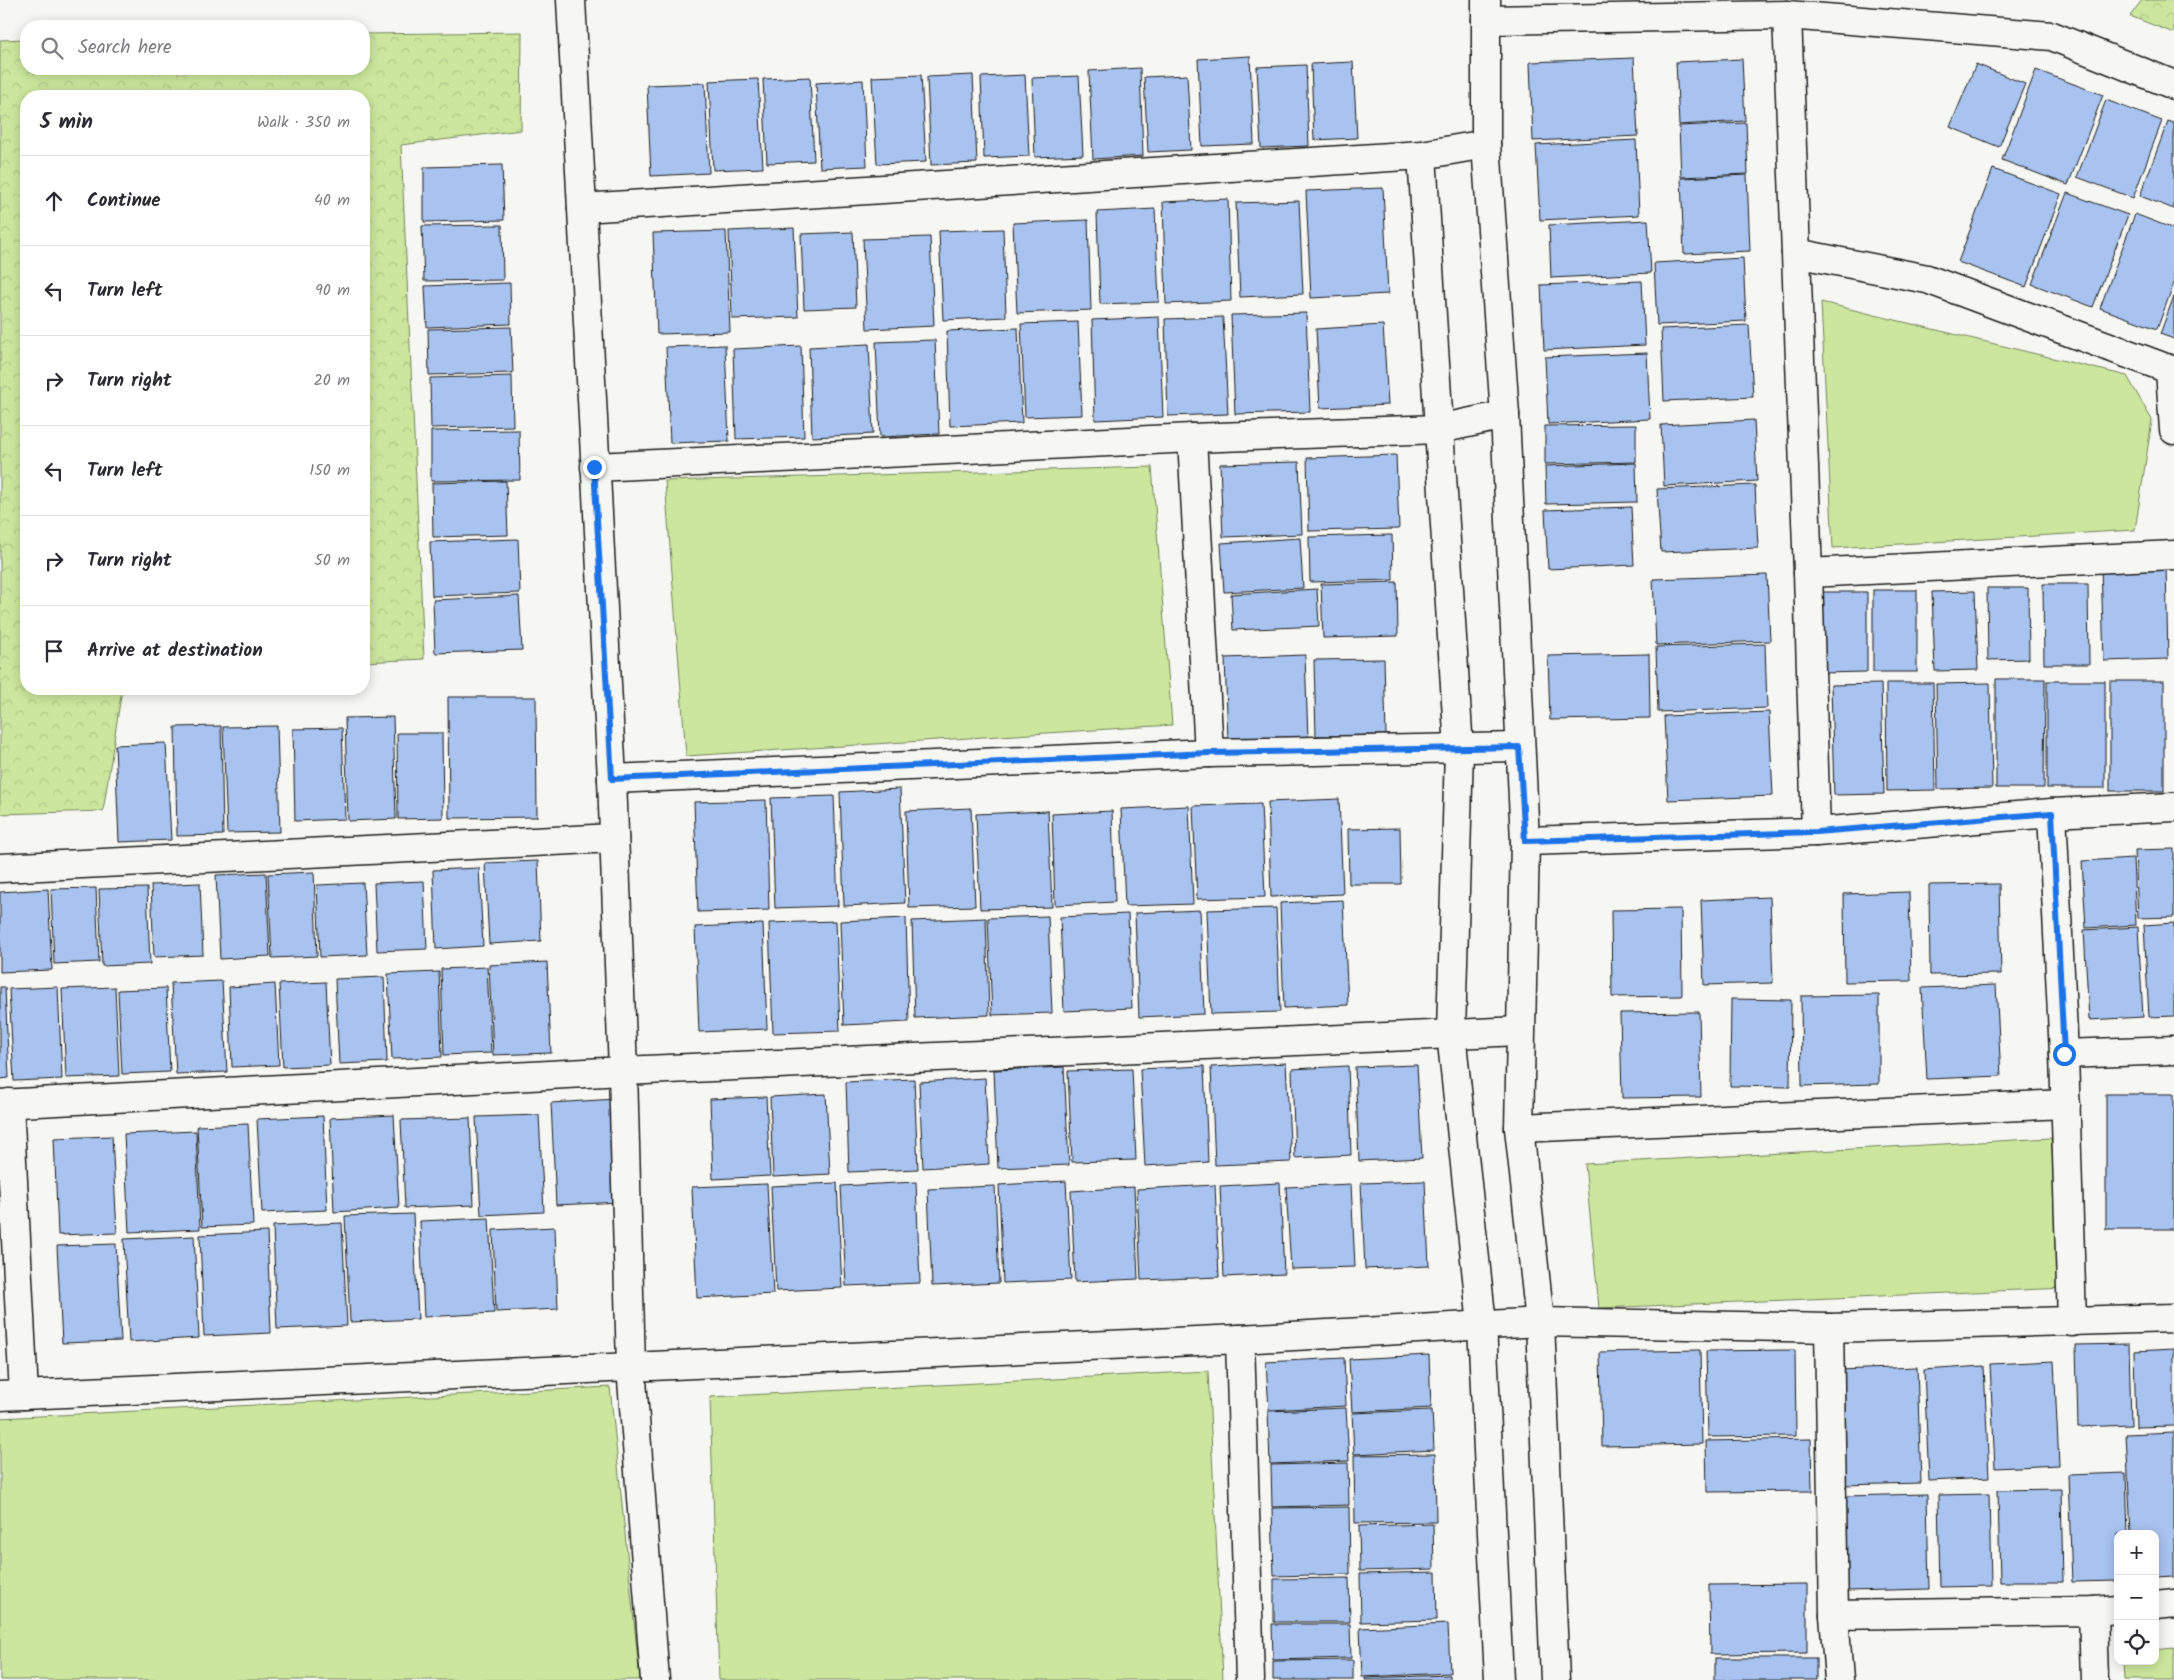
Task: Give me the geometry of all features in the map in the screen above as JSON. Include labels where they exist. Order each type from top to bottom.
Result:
[{"type":"street","points":[[571,0],[594,467],[612,779],[623,1071],[631,1367],[655,1680]]},
{"type":"street","points":[[1555,1680],[1540,1322],[1519,1128],[1525,841],[1519,747],[1505,415],[1486,144],[1486,10],[1787,15],[2052,36],[2174,84]]},
{"type":"street","points":[[1787,15],[1816,832]]},
{"type":"street","points":[[582,208],[1422,155],[1486,144]]},
{"type":"street","points":[[1422,155],[1459,750],[1451,1032],[1482,1325],[1499,1680]]},
{"type":"street","points":[[1796,253],[1927,279],[2172,371],[2174,430]]},
{"type":"street","points":[[594,467],[1192,438],[1439,429],[1505,415]]},
{"type":"street","points":[[1192,438],[1209,753]]},
{"type":"street","points":[[1808,573],[2174,555]]},
{"type":"street","points":[[612,779],[1209,753],[1459,750],[1519,747]]},
{"type":"street","points":[[1525,841],[1816,832],[2052,813],[2174,807]]},
{"type":"street","points":[[2052,813],[2066,1104],[2072,1322]]},
{"type":"street","points":[[0,868],[614,838]]},
{"type":"street","points":[[1520,1030],[623,1071],[5,1104],[12,1396],[1240,1339],[1540,1322],[1829,1328],[2174,1318]]},
{"type":"street","points":[[2064,1054],[2174,1050]]},
{"type":"street","points":[[1519,1128],[2066,1104]]},
{"type":"street","points":[[1829,1328],[1834,1615],[1839,1680]]},
{"type":"street","points":[[1240,1339],[1250,1680]]},
{"type":"street","points":[[2159,1606],[2174,1604]]},
{"type":"street","points":[[1834,1615],[2106,1610],[2095,1680]]},
{"type":"green space","points":[[2142,0],[2174,0],[2174,33],[2130,16]]},
{"type":"green space","points":[[522,32],[521,130],[401,145],[424,659],[370,662],[370,90],[20,90],[20,695],[121,695],[103,811],[0,814],[0,40],[20,39],[20,75],[370,75],[370,34]]},
{"type":"green space","points":[[1821,302],[2127,376],[2152,420],[2135,530],[1833,548]]},
{"type":"green space","points":[[1152,467],[1172,725],[686,756],[665,481]]},
{"type":"green space","points":[[2051,1138],[2066,1288],[1599,1308],[1585,1164]]},
{"type":"green space","points":[[1208,1371],[1223,1680],[719,1680],[710,1397]]},
{"type":"green space","points":[[610,1387],[640,1680],[0,1680],[0,1418]]},
{"type":"green space","points":[[2174,1648],[2174,1680],[2125,1680],[2124,1665],[2159,1665],[2159,1650]]},
{"type":"building","points":[[1250,56],[1254,144],[1202,146],[1198,59]]},
{"type":"building","points":[[1634,58],[1638,136],[1533,141],[1530,62]]},
{"type":"building","points":[[1742,59],[1745,121],[1679,125],[1676,62]]},
{"type":"building","points":[[1353,62],[1357,138],[1314,140],[1311,64]]},
{"type":"building","points":[[1976,64],[2025,84],[1999,147],[1950,127]]},
{"type":"building","points":[[1306,65],[1309,146],[1261,148],[1257,67]]},
{"type":"building","points":[[1140,68],[1143,156],[1093,159],[1089,71]]},
{"type":"building","points":[[2036,70],[2103,95],[2068,185],[2002,160]]},
{"type":"building","points":[[921,75],[926,162],[877,164],[872,77]]},
{"type":"building","points":[[973,75],[977,163],[931,165],[927,77]]},
{"type":"building","points":[[1025,75],[1029,156],[984,158],[981,77]]},
{"type":"building","points":[[1187,75],[1191,150],[1148,152],[1144,77]]},
{"type":"building","points":[[1079,76],[1083,155],[1035,157],[1032,78]]},
{"type":"building","points":[[810,77],[814,161],[767,163],[763,79]]},
{"type":"building","points":[[758,79],[763,168],[713,170],[709,81]]},
{"type":"building","points":[[863,80],[867,166],[820,168],[816,83]]},
{"type":"building","points":[[705,83],[709,173],[651,176],[647,85]]},
{"type":"building","points":[[2106,100],[2162,121],[2133,198],[2077,177]]},
{"type":"building","points":[[2168,121],[2174,123],[2174,209],[2140,196]]},
{"type":"building","points":[[1746,123],[1748,174],[1681,177],[1679,126]]},
{"type":"building","points":[[1636,140],[1639,215],[1540,220],[1536,145]]},
{"type":"building","points":[[502,165],[504,220],[424,222],[424,167]]},
{"type":"building","points":[[1993,169],[2061,194],[2026,287],[1958,262]]},
{"type":"building","points":[[1747,175],[1750,251],[1684,254],[1681,178]]},
{"type":"building","points":[[1383,188],[1388,294],[1311,298],[1306,191]]},
{"type":"building","points":[[2067,193],[2128,215],[2093,307],[2032,284]]},
{"type":"building","points":[[1228,199],[1231,301],[1166,304],[1163,202]]},
{"type":"building","points":[[1299,201],[1303,294],[1240,297],[1236,203]]},
{"type":"building","points":[[1155,209],[1159,302],[1100,304],[1097,212]]},
{"type":"building","points":[[2135,214],[2174,229],[2174,283],[2157,329],[2100,308]]},
{"type":"building","points":[[1088,220],[1091,310],[1017,313],[1013,223]]},
{"type":"building","points":[[1648,220],[1651,273],[1551,278],[1549,225]]},
{"type":"building","points":[[502,225],[503,280],[424,281],[422,226]]},
{"type":"building","points":[[794,228],[798,317],[732,319],[729,231]]},
{"type":"building","points":[[1003,229],[1006,317],[943,320],[939,231]]},
{"type":"building","points":[[726,231],[730,332],[657,334],[653,233]]},
{"type":"building","points":[[853,232],[856,307],[804,309],[801,234]]},
{"type":"building","points":[[930,237],[934,326],[867,329],[863,239]]},
{"type":"building","points":[[1743,258],[1746,321],[1657,325],[1654,263]]},
{"type":"building","points":[[1642,281],[1645,345],[1544,350],[1541,285]]},
{"type":"building","points":[[510,283],[511,324],[427,327],[425,286]]},
{"type":"building","points":[[2174,296],[2174,339],[2160,334]]},
{"type":"building","points":[[1306,313],[1310,412],[1235,414],[1231,315]]},
{"type":"building","points":[[1159,317],[1163,417],[1095,420],[1092,320]]},
{"type":"building","points":[[1223,317],[1228,414],[1168,416],[1165,319]]},
{"type":"building","points":[[1078,322],[1082,415],[1025,417],[1021,324]]},
{"type":"building","points":[[1383,325],[1388,405],[1320,408],[1316,329]]},
{"type":"building","points":[[1749,325],[1753,397],[1664,401],[1661,329]]},
{"type":"building","points":[[511,327],[513,373],[429,375],[428,329]]},
{"type":"building","points":[[1018,328],[1022,423],[950,426],[947,331]]},
{"type":"building","points":[[935,340],[939,434],[880,437],[876,342]]},
{"type":"building","points":[[869,344],[873,434],[812,437],[809,347]]},
{"type":"building","points":[[725,345],[729,441],[670,443],[666,347]]},
{"type":"building","points":[[801,346],[804,437],[736,439],[733,349]]},
{"type":"building","points":[[1647,353],[1650,419],[1548,424],[1545,357]]},
{"type":"building","points":[[512,376],[513,426],[431,428],[430,378]]},
{"type":"building","points":[[1754,420],[1757,481],[1664,486],[1661,425]]},
{"type":"building","points":[[1636,425],[1636,462],[1545,464],[1545,426]]},
{"type":"building","points":[[519,430],[520,480],[431,481],[431,431]]},
{"type":"building","points":[[1396,455],[1399,529],[1309,531],[1307,458]]},
{"type":"building","points":[[1299,462],[1302,534],[1223,537],[1220,464]]},
{"type":"building","points":[[1636,463],[1637,502],[1546,504],[1545,466]]},
{"type":"building","points":[[506,481],[508,535],[433,537],[432,483]]},
{"type":"building","points":[[1755,485],[1758,548],[1661,552],[1657,489]]},
{"type":"building","points":[[1631,507],[1634,565],[1548,569],[1545,510]]},
{"type":"building","points":[[1392,535],[1393,580],[1310,582],[1309,537]]},
{"type":"building","points":[[1300,538],[1303,588],[1224,592],[1221,543]]},
{"type":"building","points":[[518,539],[520,593],[432,596],[430,542]]},
{"type":"building","points":[[2166,565],[2168,659],[2104,661],[2101,567]]},
{"type":"building","points":[[1767,575],[1770,641],[1656,645],[1653,579]]},
{"type":"building","points":[[1397,582],[1398,636],[1323,638],[1321,584]]},
{"type":"building","points":[[2043,584],[2088,584],[2089,664],[2044,664]]},
{"type":"building","points":[[1987,588],[2028,588],[2029,659],[1988,660]]},
{"type":"building","points":[[1317,589],[1319,626],[1233,630],[1231,594]]},
{"type":"building","points":[[1873,590],[1917,590],[1917,672],[1873,672]]},
{"type":"building","points":[[1975,591],[1978,670],[1935,671],[1932,592]]},
{"type":"building","points":[[1821,592],[1867,592],[1867,672],[1821,673]]},
{"type":"building","points":[[519,596],[522,650],[435,653],[433,600]]},
{"type":"building","points":[[1765,644],[1767,708],[1658,712],[1656,647]]},
{"type":"building","points":[[1649,654],[1650,718],[1550,720],[1548,656]]},
{"type":"building","points":[[1305,655],[1308,738],[1228,741],[1225,658]]},
{"type":"building","points":[[1384,659],[1386,735],[1316,736],[1314,660]]},
{"type":"building","points":[[1996,679],[2045,679],[2044,788],[1996,788]]},
{"type":"building","points":[[2047,681],[2105,681],[2105,788],[2047,788]]},
{"type":"building","points":[[2110,681],[2164,681],[2164,791],[2110,791]]},
{"type":"building","points":[[1886,683],[1933,683],[1935,790],[1887,791]]},
{"type":"building","points":[[1990,683],[1992,788],[1938,789],[1936,684]]},
{"type":"building","points":[[1881,684],[1884,794],[1834,795],[1831,685]]},
{"type":"building","points":[[448,697],[536,697],[537,817],[449,818]]},
{"type":"building","points":[[1769,712],[1773,796],[1668,800],[1664,716]]},
{"type":"building","points":[[393,717],[396,819],[348,821],[345,718]]},
{"type":"building","points":[[221,726],[223,835],[177,836],[175,727]]},
{"type":"building","points":[[277,726],[280,832],[227,833],[223,727]]},
{"type":"building","points":[[342,728],[345,819],[295,821],[293,729]]},
{"type":"building","points":[[397,733],[442,733],[443,818],[398,819]]},
{"type":"building","points":[[166,743],[171,840],[119,842],[115,745]]},
{"type":"building","points":[[900,789],[905,903],[844,906],[840,792]]},
{"type":"building","points":[[834,796],[838,906],[775,908],[771,798]]},
{"type":"building","points":[[1339,799],[1343,894],[1271,897],[1268,802]]},
{"type":"building","points":[[766,800],[769,910],[698,912],[694,802]]},
{"type":"building","points":[[1261,804],[1265,897],[1197,899],[1193,806]]},
{"type":"building","points":[[1189,806],[1193,904],[1125,906],[1121,809]]},
{"type":"building","points":[[971,808],[975,906],[909,908],[906,811]]},
{"type":"building","points":[[1048,811],[1052,907],[980,909],[976,814]]},
{"type":"building","points":[[1112,811],[1115,902],[1055,905],[1052,814]]},
{"type":"building","points":[[1400,828],[1401,884],[1349,884],[1348,829]]},
{"type":"building","points":[[2174,849],[2174,917],[2138,918],[2135,850]]},
{"type":"building","points":[[2133,858],[2136,925],[2086,928],[2082,861]]},
{"type":"building","points":[[538,861],[541,941],[489,944],[485,863]]},
{"type":"building","points":[[479,868],[483,946],[436,949],[433,870]]},
{"type":"building","points":[[314,872],[317,956],[272,958],[268,874]]},
{"type":"building","points":[[266,873],[270,956],[220,959],[216,875]]},
{"type":"building","points":[[424,881],[427,949],[377,951],[374,883]]},
{"type":"building","points":[[200,883],[203,955],[154,957],[151,885]]},
{"type":"building","points":[[363,883],[367,955],[320,957],[317,885]]},
{"type":"building","points":[[1999,884],[2001,974],[1930,975],[1929,885]]},
{"type":"building","points":[[96,888],[99,962],[54,964],[51,889]]},
{"type":"building","points":[[147,888],[150,964],[102,966],[99,889]]},
{"type":"building","points":[[48,889],[52,970],[0,972],[0,892]]},
{"type":"building","points":[[1909,892],[1911,981],[1845,982],[1844,894]]},
{"type":"building","points":[[1770,897],[1773,983],[1704,985],[1701,900]]},
{"type":"building","points":[[1343,900],[1348,1005],[1284,1008],[1280,903]]},
{"type":"building","points":[[1276,908],[1280,1012],[1211,1014],[1207,910]]},
{"type":"building","points":[[1681,909],[1682,996],[1612,997],[1611,910]]},
{"type":"building","points":[[1200,910],[1204,1014],[1139,1017],[1135,913]]},
{"type":"building","points":[[1128,914],[1132,1008],[1064,1011],[1060,917]]},
{"type":"building","points":[[1048,916],[1052,1013],[992,1015],[988,918]]},
{"type":"building","points":[[906,918],[909,1022],[844,1025],[840,921]]},
{"type":"building","points":[[986,918],[989,1015],[915,1018],[912,921]]},
{"type":"building","points":[[836,921],[840,1031],[773,1033],[769,923]]},
{"type":"building","points":[[2174,923],[2174,1016],[2149,1017],[2144,925]]},
{"type":"building","points":[[763,924],[767,1029],[699,1032],[695,927]]},
{"type":"building","points":[[2138,927],[2143,1017],[2089,1020],[2084,930]]},
{"type":"building","points":[[547,962],[551,1053],[493,1055],[489,965]]},
{"type":"building","points":[[487,967],[491,1053],[444,1055],[441,969]]},
{"type":"building","points":[[439,972],[442,1057],[392,1059],[388,974]]},
{"type":"building","points":[[384,977],[387,1062],[339,1064],[335,979]]},
{"type":"building","points":[[222,981],[227,1072],[176,1074],[171,983]]},
{"type":"building","points":[[326,982],[330,1065],[283,1067],[279,984]]},
{"type":"building","points":[[275,984],[279,1065],[232,1067],[229,987]]},
{"type":"building","points":[[1996,985],[2001,1076],[1927,1079],[1922,988]]},
{"type":"building","points":[[0,987],[5,987],[9,1078],[0,1079]]},
{"type":"building","points":[[58,987],[62,1079],[14,1081],[9,989]]},
{"type":"building","points":[[115,987],[119,1076],[66,1078],[62,989]]},
{"type":"building","points":[[166,988],[170,1072],[122,1074],[118,990]]},
{"type":"building","points":[[1879,995],[1879,1084],[1802,1086],[1801,996]]},
{"type":"building","points":[[1731,999],[1791,1000],[1790,1087],[1730,1086]]},
{"type":"building","points":[[1699,1012],[1701,1097],[1622,1098],[1620,1013]]},
{"type":"building","points":[[1286,1063],[1291,1162],[1215,1165],[1211,1067]]},
{"type":"building","points":[[1417,1065],[1422,1158],[1359,1161],[1355,1067]]},
{"type":"building","points":[[1204,1066],[1208,1162],[1145,1166],[1140,1069]]},
{"type":"building","points":[[1348,1066],[1351,1155],[1295,1158],[1292,1069]]},
{"type":"building","points":[[1064,1067],[1069,1165],[998,1168],[994,1070]]},
{"type":"building","points":[[1132,1069],[1136,1160],[1072,1162],[1068,1071]]},
{"type":"building","points":[[985,1078],[989,1164],[923,1168],[919,1082]]},
{"type":"building","points":[[914,1079],[918,1169],[849,1172],[846,1082]]},
{"type":"building","points":[[826,1094],[830,1174],[773,1177],[770,1097]]},
{"type":"building","points":[[2106,1094],[2174,1094],[2174,1229],[2106,1229]]},
{"type":"building","points":[[766,1097],[770,1176],[713,1179],[710,1099]]},
{"type":"building","points":[[616,1099],[622,1202],[556,1205],[551,1103]]},
{"type":"building","points":[[394,1115],[399,1208],[334,1212],[330,1118]]},
{"type":"building","points":[[539,1115],[544,1212],[481,1215],[476,1117]]},
{"type":"building","points":[[323,1116],[327,1210],[262,1213],[257,1119]]},
{"type":"building","points":[[470,1118],[474,1205],[405,1208],[401,1120]]},
{"type":"building","points":[[248,1124],[253,1225],[202,1227],[197,1126]]},
{"type":"building","points":[[196,1131],[200,1229],[129,1232],[124,1134]]},
{"type":"building","points":[[112,1136],[117,1233],[58,1235],[54,1138]]},
{"type":"building","points":[[1066,1181],[1071,1280],[1003,1283],[999,1185]]},
{"type":"building","points":[[1425,1181],[1429,1266],[1365,1269],[1361,1183]]},
{"type":"building","points":[[916,1182],[920,1283],[846,1286],[841,1186]]},
{"type":"building","points":[[837,1183],[842,1288],[776,1291],[771,1186]]},
{"type":"building","points":[[1280,1183],[1284,1274],[1224,1277],[1220,1186]]},
{"type":"building","points":[[767,1184],[773,1294],[697,1298],[692,1187]]},
{"type":"building","points":[[1351,1184],[1355,1267],[1291,1269],[1286,1187]]},
{"type":"building","points":[[1215,1185],[1219,1277],[1141,1280],[1137,1189]]},
{"type":"building","points":[[995,1186],[999,1283],[932,1286],[928,1189]]},
{"type":"building","points":[[1134,1187],[1138,1279],[1075,1282],[1071,1191]]},
{"type":"building","points":[[413,1214],[418,1319],[350,1322],[345,1216]]},
{"type":"building","points":[[489,1218],[494,1313],[424,1317],[420,1221]]},
{"type":"building","points":[[342,1223],[347,1326],[277,1329],[273,1226]]},
{"type":"building","points":[[555,1227],[558,1309],[496,1312],[493,1230]]},
{"type":"building","points":[[267,1232],[271,1333],[204,1336],[200,1235]]},
{"type":"building","points":[[194,1236],[199,1338],[129,1342],[124,1239]]},
{"type":"building","points":[[116,1244],[121,1341],[62,1343],[57,1246]]},
{"type":"building","points":[[2129,1344],[2131,1425],[2078,1427],[2076,1345]]},
{"type":"building","points":[[2174,1349],[2174,1426],[2136,1427],[2134,1351]]},
{"type":"building","points":[[1700,1350],[1702,1444],[1602,1446],[1600,1352]]},
{"type":"building","points":[[1795,1350],[1796,1436],[1708,1437],[1706,1351]]},
{"type":"building","points":[[1429,1355],[1431,1408],[1352,1412],[1349,1359]]},
{"type":"building","points":[[1344,1358],[1346,1406],[1269,1410],[1266,1362]]},
{"type":"building","points":[[2054,1361],[2059,1465],[1995,1468],[1990,1364]]},
{"type":"building","points":[[1984,1366],[1989,1478],[1929,1481],[1924,1370]]},
{"type":"building","points":[[1917,1367],[1921,1483],[1843,1485],[1839,1370]]},
{"type":"building","points":[[1346,1408],[1349,1461],[1270,1464],[1268,1411]]},
{"type":"building","points":[[1432,1410],[1434,1450],[1354,1454],[1352,1413]]},
{"type":"building","points":[[2174,1432],[2174,1577],[2159,1578],[2159,1530],[2131,1530],[2126,1434]]},
{"type":"building","points":[[1811,1439],[1812,1491],[1707,1492],[1706,1441]]},
{"type":"building","points":[[1435,1454],[1436,1522],[1355,1523],[1354,1455]]},
{"type":"building","points":[[1348,1463],[1349,1505],[1272,1507],[1271,1465]]},
{"type":"building","points":[[2126,1473],[2128,1530],[2114,1530],[2114,1581],[2072,1582],[2068,1475]]},
{"type":"building","points":[[2061,1489],[2063,1582],[2000,1582],[1998,1490]]},
{"type":"building","points":[[1927,1494],[1929,1589],[1848,1591],[1845,1496]]},
{"type":"building","points":[[1989,1494],[1991,1586],[1940,1587],[1938,1495]]},
{"type":"building","points":[[1349,1507],[1350,1574],[1274,1576],[1272,1508]]},
{"type":"building","points":[[1433,1524],[1434,1569],[1360,1571],[1359,1526]]},
{"type":"building","points":[[1436,1572],[1437,1620],[1361,1622],[1360,1574]]},
{"type":"building","points":[[1349,1578],[1350,1622],[1274,1622],[1274,1579]]},
{"type":"building","points":[[1807,1584],[1807,1653],[1710,1654],[1709,1585]]},
{"type":"building","points":[[1272,1624],[1350,1624],[1351,1658],[1273,1660]]},
{"type":"building","points":[[1448,1624],[1450,1673],[1362,1677],[1360,1628]]},
{"type":"building","points":[[1715,1658],[1816,1658],[1816,1680],[1715,1680]]},
{"type":"building","points":[[1353,1660],[1353,1680],[1273,1680],[1273,1661]]},
{"type":"building","points":[[1450,1675],[1450,1680],[1365,1680],[1365,1678]]},
{"type":"route","points":[[594,467],[612,779],[1209,753],[1459,750],[1519,747],[1525,841],[1816,832],[2052,813],[2064,1054]]}]
